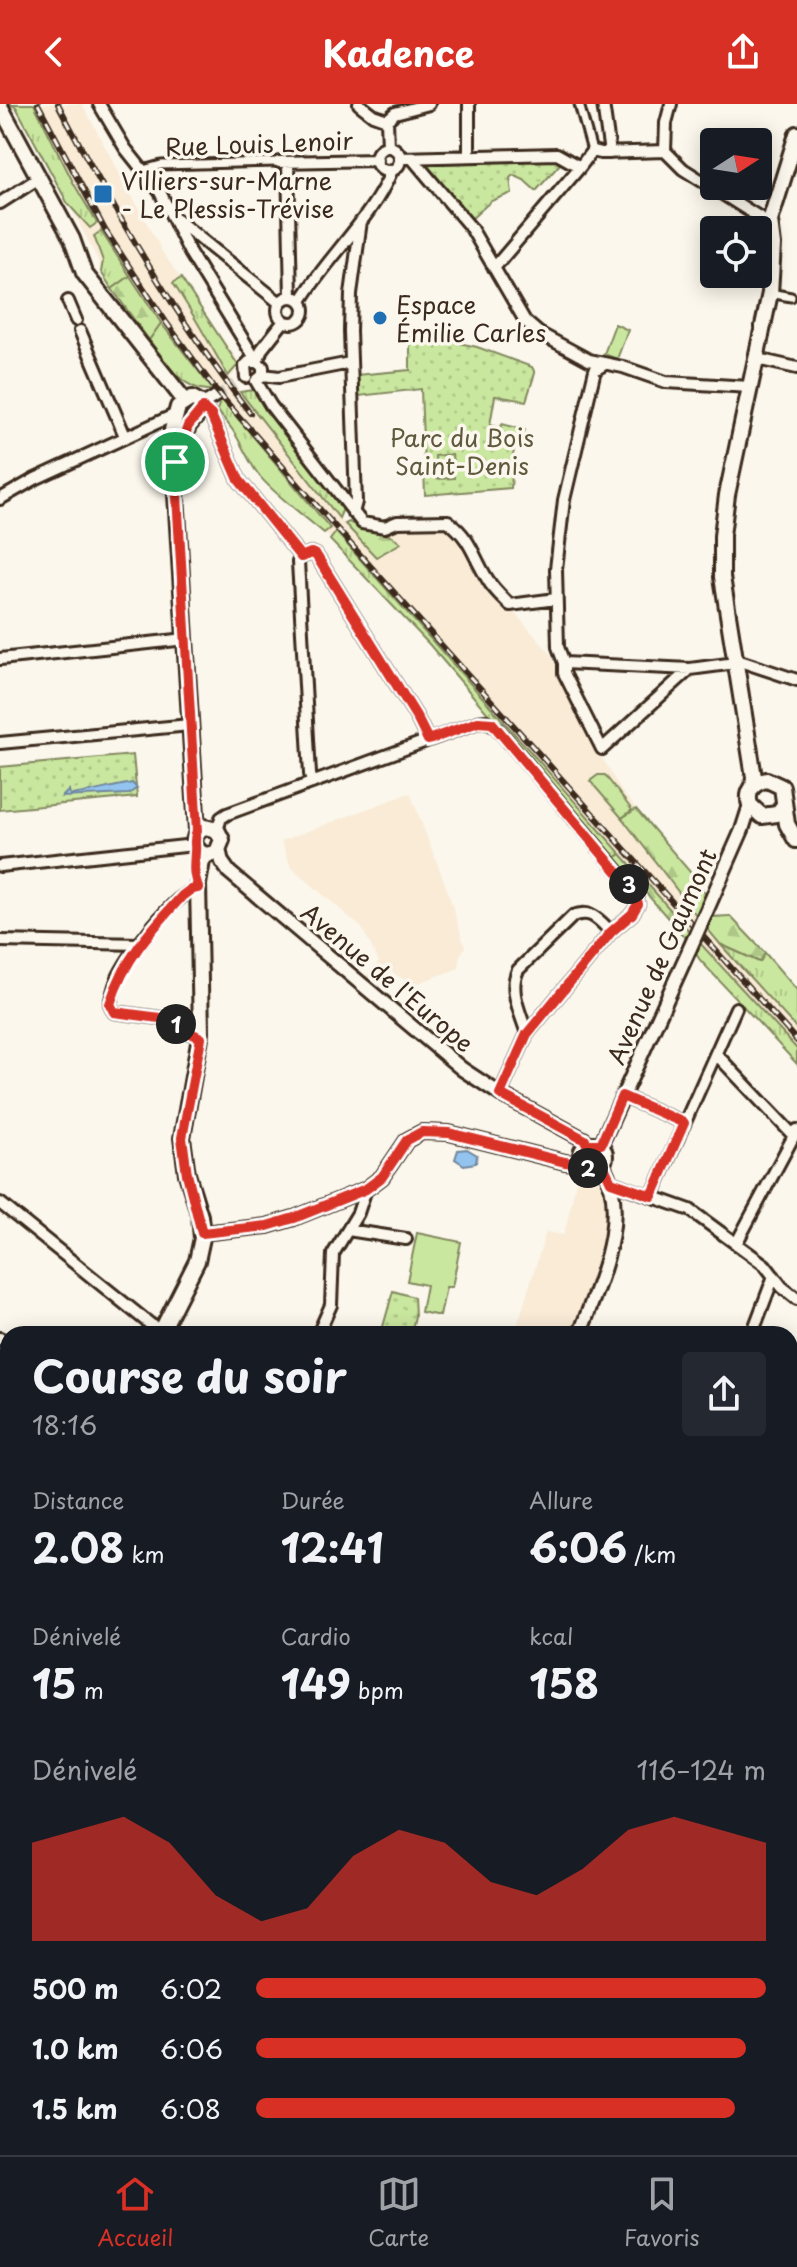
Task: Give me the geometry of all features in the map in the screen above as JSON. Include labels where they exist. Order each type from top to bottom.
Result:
[{"type":"main road","points":[[0,106],[72,239],[84,273],[185,401]]},
{"type":"main road","points":[[772,217],[797,134]]},
{"type":"main road","points":[[772,238],[772,261]]},
{"type":"main road","points":[[770,288],[727,495],[722,536],[722,577],[754,777],[749,795],[750,805],[796,840]]},
{"type":"main road","points":[[164,1326],[197,1261],[202,1233],[187,1174],[182,1138],[201,1038],[198,886],[192,869],[206,841],[195,805],[175,462],[178,407],[185,401],[196,399],[208,403]]},
{"type":"main road","points":[[179,420],[208,403]]},
{"type":"main road","points":[[749,748],[761,770],[784,793],[787,824],[796,840]]},
{"type":"main road","points":[[753,786],[762,781],[772,781]]},
{"type":"main road","points":[[764,817],[777,814],[784,805]]},
{"type":"street","points":[[99,104],[125,148],[172,215],[190,253],[257,362],[264,368],[255,378]]},
{"type":"street","points":[[359,104],[373,115],[429,104]]},
{"type":"street","points":[[469,104],[469,156]]},
{"type":"street","points":[[579,104],[592,151]]},
{"type":"street","points":[[603,104],[610,153]]},
{"type":"street","points":[[665,151],[666,123],[671,104]]},
{"type":"street","points":[[388,147],[394,112]]},
{"type":"street","points":[[388,147],[381,150],[377,160],[379,167],[393,168],[410,161],[419,168]]},
{"type":"street","points":[[280,303],[296,299],[361,221],[393,168],[397,152],[388,147]]},
{"type":"street","points":[[592,151],[665,151],[693,176],[757,216]]},
{"type":"street","points":[[494,268],[592,151]]},
{"type":"street","points":[[393,168],[412,158],[557,154],[580,167]]},
{"type":"street","points":[[412,158],[471,228],[525,321],[539,333],[600,367],[666,382],[750,387]]},
{"type":"street","name":"Rue Louis Lenoir","points":[[143,170],[161,165],[377,160]]},
{"type":"street","points":[[280,303],[279,315],[284,321],[292,323],[300,320],[304,308],[296,299],[284,162]]},
{"type":"street","points":[[0,203],[39,178]]},
{"type":"street","points":[[172,215],[280,303]]},
{"type":"street","points":[[353,513],[356,502],[350,363],[351,294],[361,221]]},
{"type":"street","points":[[770,293],[791,297]]},
{"type":"street","points":[[68,301],[125,436]]},
{"type":"street","points":[[257,362],[262,349],[284,321]]},
{"type":"street","points":[[757,359],[795,367],[797,354]]},
{"type":"street","points":[[257,362],[249,362],[245,366],[271,406],[353,513],[367,526],[448,521],[462,532],[474,549],[489,583],[510,605],[556,599]]},
{"type":"street","points":[[235,384],[350,363]]},
{"type":"street","points":[[600,367],[564,500],[556,569],[558,647],[564,673],[602,749],[690,669]]},
{"type":"street","points":[[208,403],[239,480],[301,557]]},
{"type":"street","points":[[0,499],[125,436],[179,420]]},
{"type":"street","points":[[312,783],[298,562],[301,557],[311,553],[316,555],[428,740]]},
{"type":"street","points":[[0,659],[186,639]]},
{"type":"street","points":[[564,663],[690,669],[751,663],[797,680]]},
{"type":"street","points":[[0,866],[206,841],[224,816],[486,721],[497,728],[628,883],[638,904],[527,1034],[500,1094]]},
{"type":"street","points":[[0,743],[190,725]]},
{"type":"street","name":"Avenue de Gaumont","points":[[594,1144],[622,1096],[709,906],[750,805]]},
{"type":"street","name":"Avenue de Gaumont","points":[[742,830],[764,817]]},
{"type":"street","name":"Avenue de l'Europe","points":[[206,841],[229,872],[462,1069],[500,1094],[594,1144]]},
{"type":"street","points":[[198,886],[182,896],[140,944],[118,978],[110,1004],[114,1012],[160,1018],[201,1038]]},
{"type":"street","points":[[527,1034],[514,990],[513,979],[518,970],[573,916],[584,911],[594,915],[611,932]]},
{"type":"street","points":[[0,941],[140,944]]},
{"type":"street","points":[[652,1196],[736,1008]]},
{"type":"street","points":[[716,1054],[795,1133],[736,1244]]},
{"type":"street","points":[[622,1096],[684,1123]]},
{"type":"street","points":[[202,1233],[267,1226],[366,1189],[382,1177],[407,1140],[422,1132],[449,1133],[583,1164],[592,1169],[603,1165]]},
{"type":"street","points":[[583,1164],[580,1155],[594,1144],[607,1154],[603,1165],[611,1182],[615,1213],[613,1233],[583,1326]]},
{"type":"street","points":[[611,1182],[690,1210],[765,1265],[782,1287],[797,1299]]},
{"type":"street","points":[[322,1326],[331,1305],[331,1258],[358,1213],[366,1189]]},
{"type":"street","points":[[0,1203],[152,1326]]},
{"type":"street","points":[[348,1230],[406,1239]]},
{"type":"street","points":[[755,1326],[774,1276]]},
{"type":"shaded area","points":[[11,104],[82,104],[163,253],[241,365],[230,378],[240,392],[253,390],[343,509],[340,519],[345,524],[358,518],[440,526],[459,538],[488,583],[550,653],[585,728],[622,792],[697,880],[709,917],[730,916],[797,990],[797,1062],[700,960],[684,936],[409,622],[246,449],[217,411],[221,399],[214,390],[202,391],[179,378],[129,315],[101,272],[98,260],[58,183],[16,107]]},
{"type":"shaded area","points":[[410,793],[447,889],[465,947],[459,957],[459,968],[413,985],[383,967],[369,982],[364,978],[379,962],[362,928],[291,867],[281,841]]},
{"type":"shaded area","points":[[578,1173],[599,1179],[605,1192],[608,1219],[602,1248],[575,1326],[517,1326],[546,1232],[564,1235]]},
{"type":"green space","points":[[10,104],[34,104],[97,223],[90,228],[68,204],[16,107]]},
{"type":"green space","points":[[556,160],[560,164],[536,191],[513,175],[510,178],[512,193],[491,201],[471,219],[425,169],[428,164]]},
{"type":"green space","points":[[101,231],[130,276],[112,289],[101,272],[103,261],[94,236]]},
{"type":"green space","points":[[130,276],[161,323],[149,340],[112,289]]},
{"type":"green space","points":[[181,278],[238,365],[228,376],[173,283]]},
{"type":"green space","points":[[161,323],[213,390],[202,390],[184,381],[162,357],[149,340]]},
{"type":"green space","points":[[615,324],[628,330],[617,359],[604,354]]},
{"type":"green space","name":"Parc du Bois Saint-Denis","points":[[410,332],[477,347],[532,367],[535,373],[526,401],[495,396],[490,425],[501,428],[502,424],[525,430],[521,445],[514,445],[511,488],[425,495],[421,389],[359,396],[357,375],[410,370]]},
{"type":"green space","points":[[253,390],[343,509],[339,518],[240,392]]},
{"type":"green space","points":[[221,398],[330,528],[324,533],[258,474],[217,411]]},
{"type":"green space","points":[[452,454],[454,478],[437,479],[435,456]]},
{"type":"green space","points":[[349,522],[401,543],[376,557],[345,524]]},
{"type":"green space","points":[[336,532],[621,854],[612,860],[429,644],[330,540]]},
{"type":"green space","points":[[133,755],[137,797],[0,810],[0,767]]},
{"type":"green space","points":[[598,775],[605,775],[632,810],[622,818],[590,781]]},
{"type":"green space","points":[[636,809],[697,880],[707,897],[696,915],[622,818]]},
{"type":"green space","points":[[621,854],[690,932],[686,939],[612,860]]},
{"type":"green space","points":[[730,916],[765,953],[760,962],[720,944],[705,926],[709,917]]},
{"type":"green space","points":[[699,942],[797,1049],[797,1064],[700,960],[694,951]]},
{"type":"green space","points":[[720,944],[759,962],[765,953],[797,990],[797,1029]]},
{"type":"green space","points":[[417,1233],[461,1242],[452,1287],[446,1287],[440,1316],[421,1312],[426,1285],[407,1281]]},
{"type":"green space","points":[[393,1291],[414,1297],[413,1326],[383,1326]]},
{"type":"water","points":[[132,783],[137,788],[129,794],[62,797],[69,790],[70,795]]},
{"type":"water","points":[[467,1149],[477,1155],[476,1163],[464,1165],[455,1159],[458,1150]]},
{"type":"tunnel","points":[[216,396],[235,384]]},
{"type":"railway","points":[[38,104],[105,230],[215,389],[797,1041]]},
{"type":"railway","points":[[58,104],[147,263],[196,339],[250,413]]},
{"type":"place","name":"Villiers-sur-Marne - Le Plessis-Trévise","points":[[103,194]]},
{"type":"place","name":"Espace Émilie Carles","points":[[380,318]]},
{"type":"route","points":[[203,408],[211,415],[239,480],[301,557],[311,553],[316,555],[428,740],[478,722],[492,723],[635,893],[638,904],[632,914],[611,932],[527,1034],[500,1094],[585,1140],[587,1144],[601,1144],[622,1096],[684,1123],[652,1196],[611,1182],[603,1165],[592,1169],[583,1164],[449,1133],[427,1131],[407,1140],[382,1177],[366,1189],[267,1226],[202,1233],[187,1174],[182,1138],[201,1038],[160,1018],[114,1012],[110,1004],[118,978],[140,944],[182,896],[198,888],[192,869],[197,831],[175,462],[188,426],[203,408]]}]
